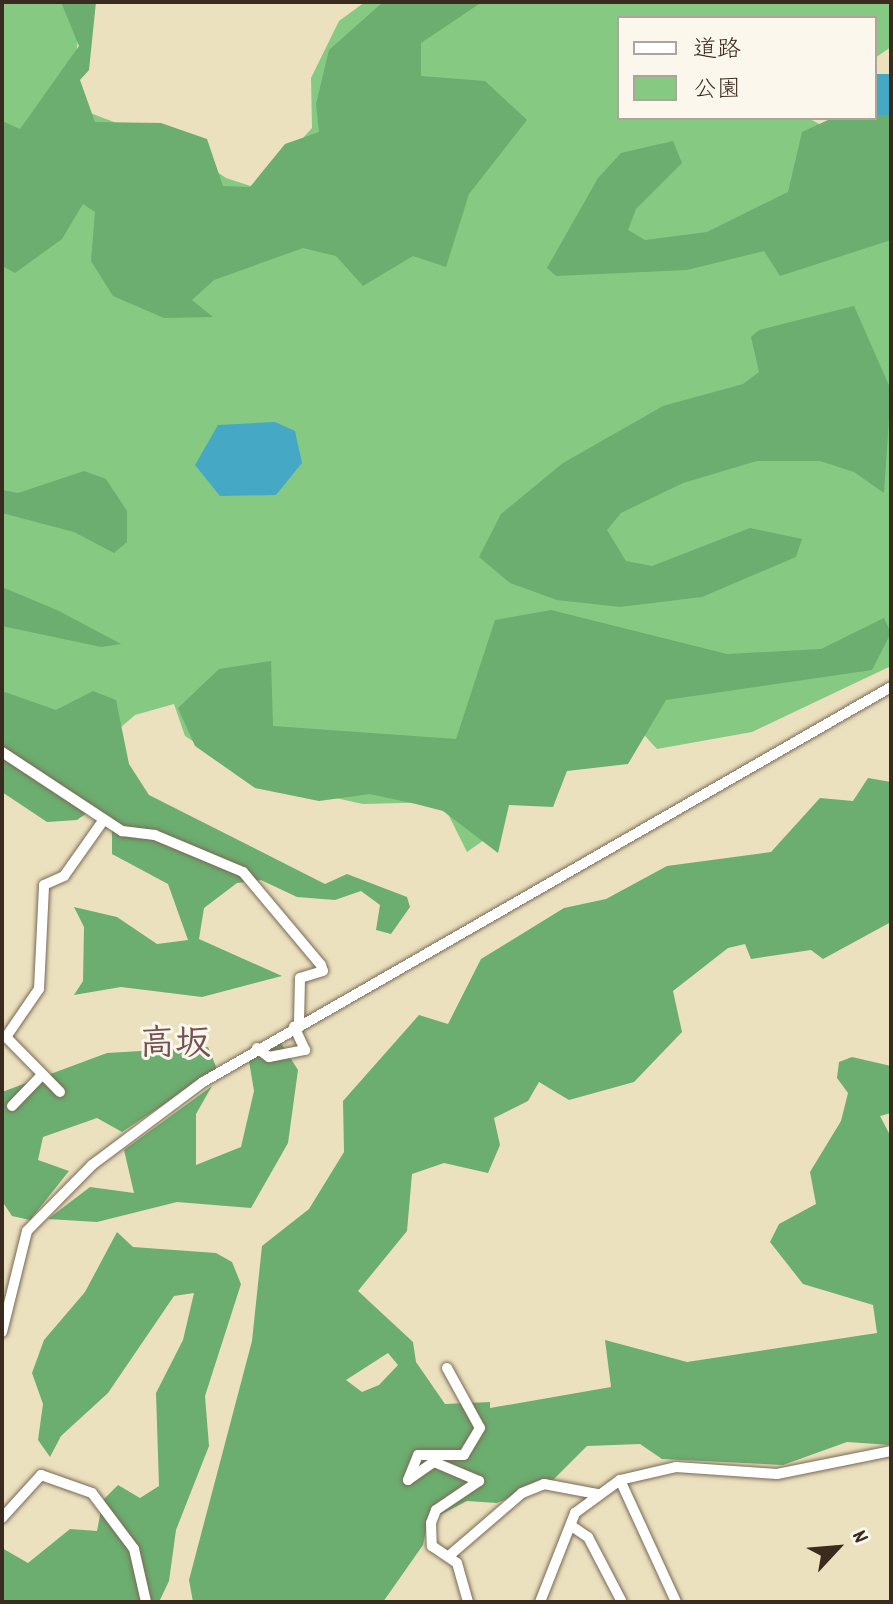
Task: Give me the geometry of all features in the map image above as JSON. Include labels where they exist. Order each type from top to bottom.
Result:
[{"type":"street","points":[[2,1332],[6,1288],[27,1231],[52,1200],[257,1048],[891,687]]},
{"type":"street","points":[[2,752],[103,821],[243,872],[269,896],[323,971],[300,978],[296,1024],[305,1050],[269,1057],[257,1048]]},
{"type":"street","points":[[60,1092],[6,1037],[39,989],[44,885],[64,876],[103,821]]},
{"type":"street","points":[[12,1106],[41,1076]]},
{"type":"street","points":[[447,1368],[480,1428],[464,1455],[418,1455],[408,1480],[434,1462],[479,1481],[436,1510],[431,1523],[432,1546],[450,1555],[468,1602]]},
{"type":"street","points":[[540,1602],[573,1527],[575,1513],[620,1480],[676,1467],[777,1474],[891,1451]]},
{"type":"street","points":[[2,1518],[41,1475],[92,1493],[134,1549],[146,1602]]},
{"type":"street","points":[[620,1480],[676,1602]]},
{"type":"street","points":[[450,1555],[522,1493],[544,1484],[597,1494]]},
{"type":"street","points":[[573,1527],[588,1537],[622,1602]]},
{"type":"green space","points":[[2,2],[81,2],[72,106],[182,148],[226,178],[257,188],[312,128],[311,78],[339,21],[365,2],[891,2],[891,47],[877,57],[877,16],[617,16],[617,120],[812,120],[829,129],[891,128],[891,666],[752,732],[657,749],[635,725],[511,777],[504,826],[467,852],[442,802],[363,804],[254,780],[185,736],[174,704],[135,715],[61,779],[2,751]]},
{"type":"green space","points":[[61,2],[96,2],[89,70],[80,80],[95,122],[161,123],[207,139],[223,186],[250,187],[285,144],[319,132],[316,104],[329,50],[383,2],[482,2],[421,43],[421,76],[485,81],[527,120],[469,194],[446,267],[413,256],[363,286],[336,256],[303,248],[214,280],[192,300],[213,317],[164,318],[113,296],[91,261],[95,212],[83,204],[62,239],[15,273],[2,266],[2,121],[20,129],[79,46]]},
{"type":"green space","points":[[891,113],[891,240],[780,276],[764,251],[687,270],[556,276],[547,268],[598,178],[621,153],[673,141],[682,163],[636,209],[628,230],[645,240],[707,232],[788,192],[802,132],[828,120],[877,120],[877,115]]},
{"type":"green space","points":[[854,306],[891,390],[884,493],[854,472],[820,461],[757,461],[683,483],[621,513],[607,530],[626,561],[652,566],[750,528],[802,539],[796,557],[702,597],[620,607],[557,600],[510,583],[479,557],[501,514],[563,463],[663,406],[743,384],[759,372],[751,337],[759,330]]},
{"type":"green space","points":[[84,471],[106,479],[127,511],[127,542],[114,553],[74,532],[2,513],[2,490],[18,493]]},
{"type":"green space","points":[[2,587],[59,611],[121,644],[101,647],[2,626]]},
{"type":"green space","points":[[551,610],[727,654],[821,649],[884,618],[891,633],[872,670],[666,700],[628,764],[567,771],[553,807],[509,805],[498,853],[443,811],[370,794],[319,801],[255,788],[195,746],[178,708],[219,669],[271,661],[273,726],[456,739],[495,620]]},
{"type":"green space","points":[[2,691],[56,710],[93,691],[116,700],[129,764],[149,795],[325,884],[347,874],[407,897],[410,907],[391,934],[376,930],[380,905],[361,891],[335,900],[297,897],[261,880],[237,883],[204,908],[199,939],[282,976],[202,997],[121,987],[74,995],[83,981],[84,927],[74,907],[117,917],[157,944],[188,940],[168,884],[112,854],[112,818],[94,808],[77,820],[47,822],[2,792]]},
{"type":"green space","points":[[868,778],[891,782],[891,922],[823,959],[811,950],[751,959],[745,944],[728,948],[673,991],[682,1032],[634,1082],[569,1100],[539,1082],[528,1101],[494,1118],[500,1145],[488,1173],[444,1163],[412,1174],[407,1231],[358,1291],[413,1342],[416,1362],[445,1404],[490,1402],[490,1408],[611,1387],[605,1340],[687,1362],[877,1333],[873,1305],[803,1284],[770,1242],[779,1224],[816,1204],[810,1172],[841,1121],[848,1093],[837,1078],[839,1062],[852,1057],[891,1066],[891,1113],[880,1116],[891,1137],[891,1445],[847,1442],[783,1465],[662,1459],[640,1444],[587,1446],[553,1480],[497,1503],[467,1501],[428,1521],[423,1545],[383,1602],[193,1602],[189,1580],[252,1341],[262,1246],[309,1209],[344,1152],[343,1101],[419,1015],[448,1024],[481,959],[564,908],[606,899],[667,866],[771,852],[820,798],[853,801]],"holes":[[[388,1353],[398,1365],[379,1385],[362,1392],[346,1380]]]},
{"type":"green space","points":[[281,1043],[298,1070],[288,1143],[251,1208],[177,1202],[97,1222],[48,1219],[90,1187],[134,1193],[124,1150],[212,1086],[196,1114],[196,1165],[241,1147],[254,1091],[249,1061]]},
{"type":"green space","points":[[208,1047],[217,1069],[122,1132],[97,1118],[43,1137],[38,1160],[69,1171],[30,1220],[12,1216],[2,1201],[2,1092],[107,1053]]},
{"type":"green space","points":[[117,1232],[133,1247],[216,1253],[232,1262],[241,1284],[205,1396],[209,1446],[176,1530],[169,1581],[159,1602],[2,1602],[2,1548],[28,1563],[70,1529],[97,1531],[103,1500],[118,1485],[140,1498],[159,1486],[156,1393],[183,1340],[194,1293],[174,1296],[108,1393],[61,1436],[50,1457],[38,1440],[43,1404],[32,1373],[44,1340],[85,1292]]},
{"type":"water","points":[[877,74],[891,74],[891,115],[877,115]]},
{"type":"water","points":[[275,422],[295,431],[302,463],[276,495],[220,496],[195,465],[218,425]]},
{"type":"district","name":"高坂","points":[[175,1048]]}]
